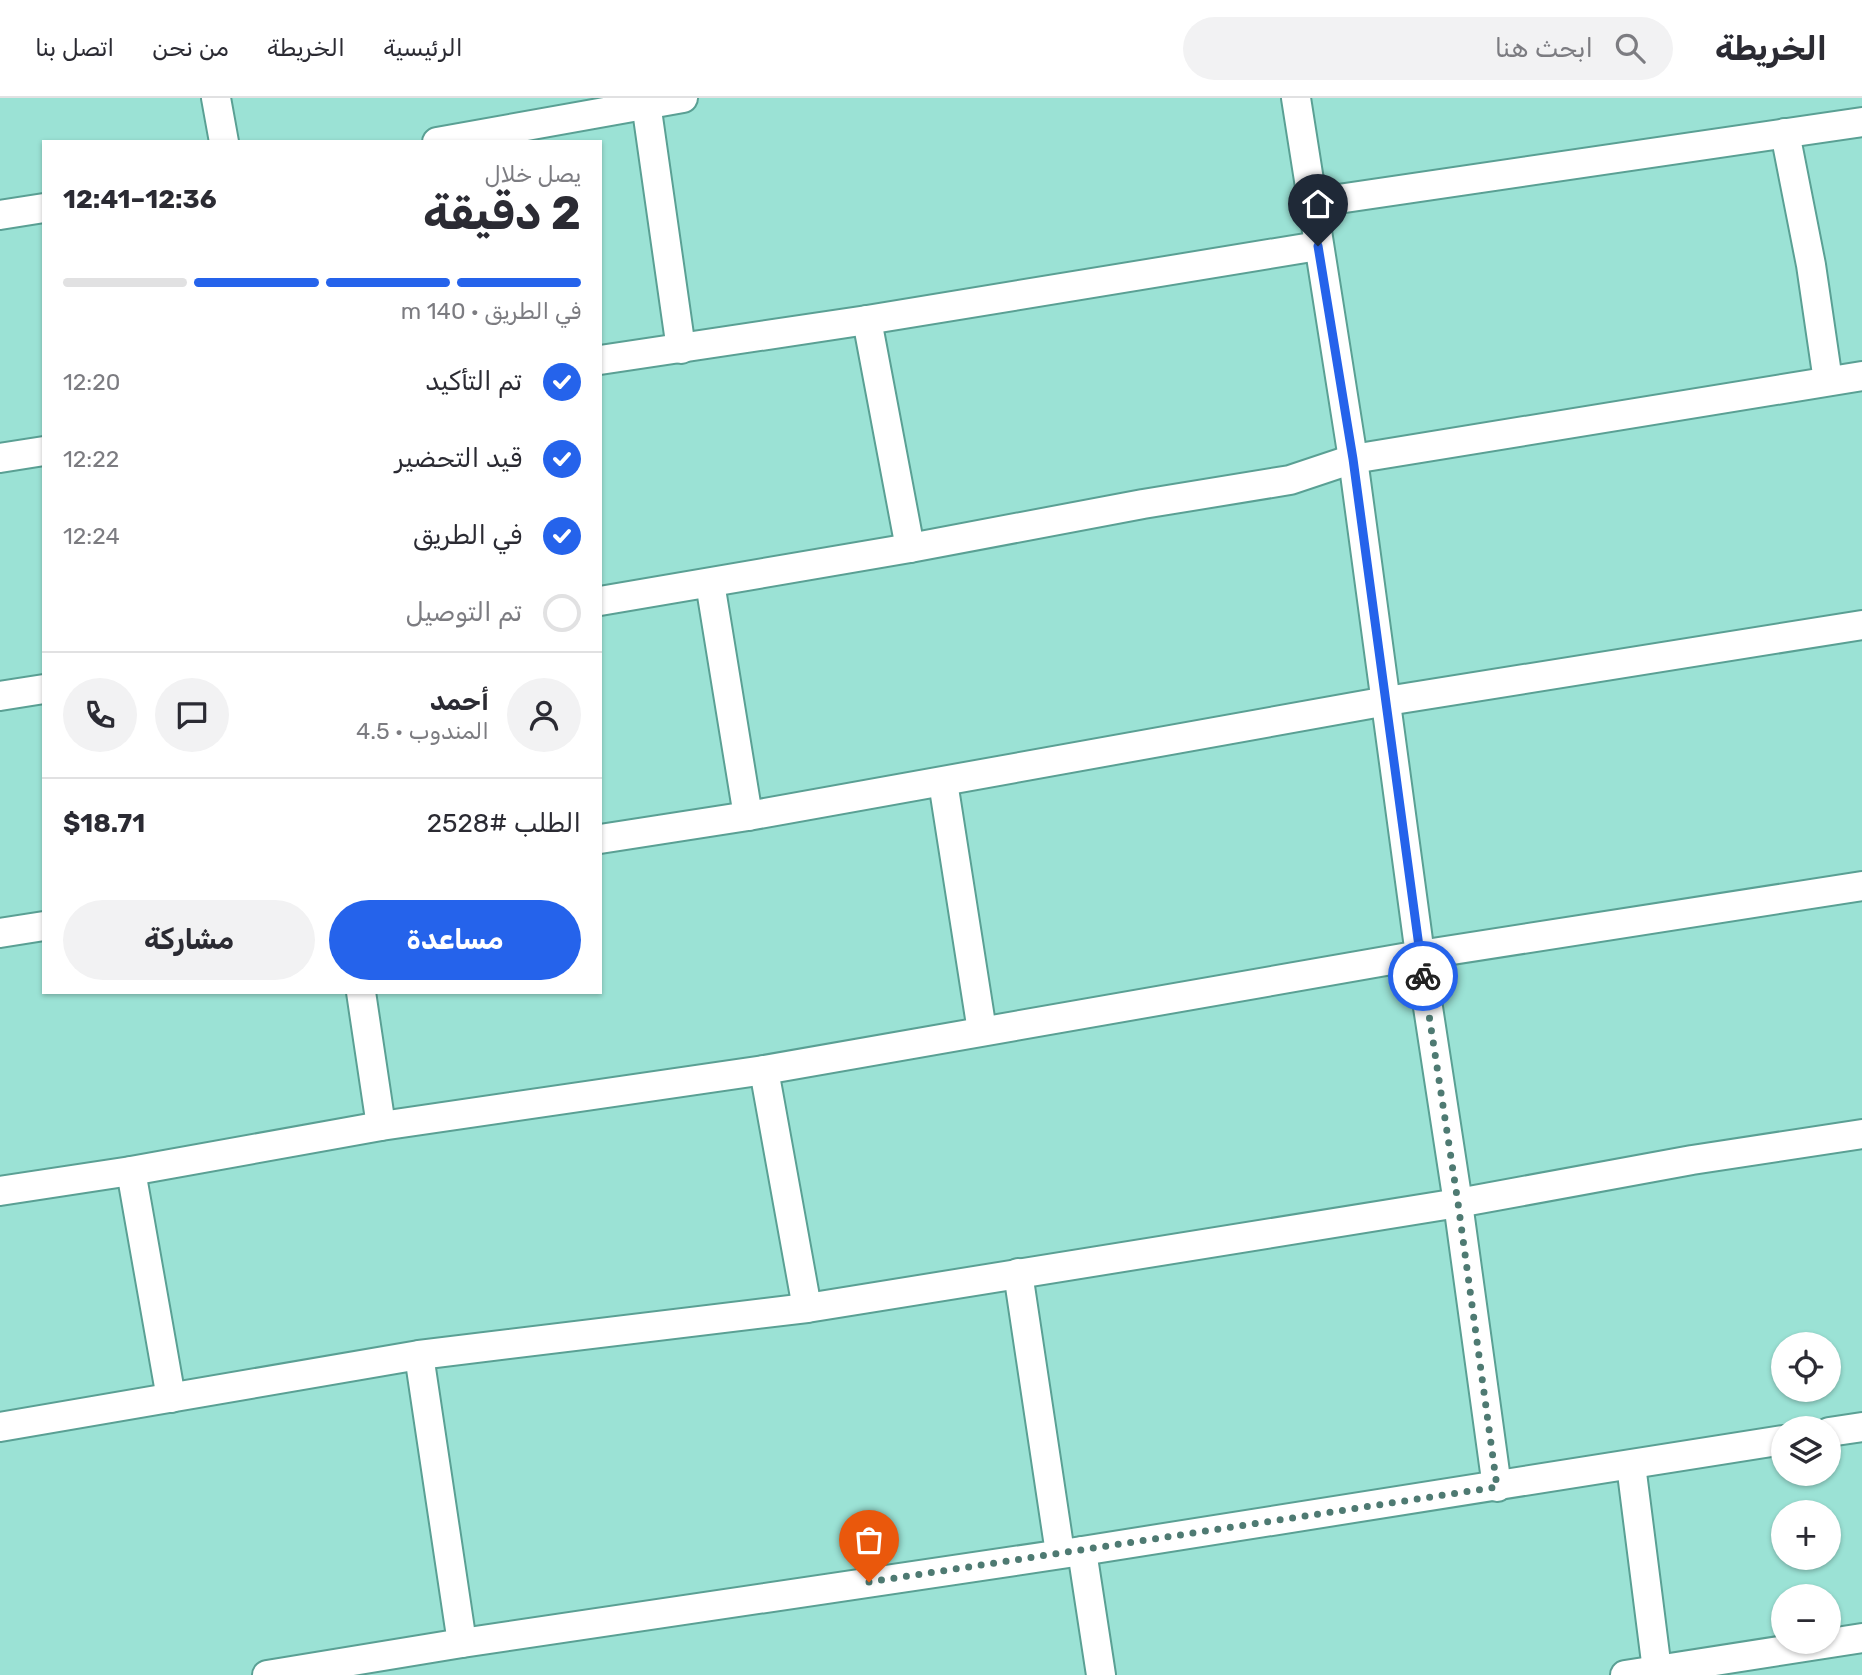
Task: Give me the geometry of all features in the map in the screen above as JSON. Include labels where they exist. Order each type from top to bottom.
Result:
[{"type":"street","points":[[216,98],[224,140]]},
{"type":"street","points":[[453,140],[683,98]]},
{"type":"street","points":[[1296,98],[1353,459],[1420,954],[1497,1487]]},
{"type":"street","points":[[646,103],[681,349]]},
{"type":"street","points":[[1311,203],[1862,122]]},
{"type":"street","points":[[1785,133],[1811,265],[1828,381]]},
{"type":"street","points":[[0,215],[42,208]]},
{"type":"street","points":[[602,360],[867,320],[1318,246]]},
{"type":"street","points":[[867,320],[910,548]]},
{"type":"street","points":[[602,601],[1290,480],[1353,459],[1862,376]]},
{"type":"street","points":[[0,458],[42,451]]},
{"type":"street","points":[[710,583],[748,816]]},
{"type":"street","points":[[602,839],[943,782],[1387,701],[1862,625]]},
{"type":"street","points":[[0,696],[42,689]]},
{"type":"street","points":[[943,782],[982,1031]]},
{"type":"street","points":[[0,1191],[131,1171],[381,1126],[764,1070],[1420,954],[1862,886]]},
{"type":"street","points":[[0,933],[42,926]]},
{"type":"street","points":[[361,994],[381,1126]]},
{"type":"street","points":[[764,1070],[807,1308]]},
{"type":"street","points":[[0,1427],[419,1356],[807,1308],[1458,1203],[1692,1160],[1862,1134]]},
{"type":"street","points":[[131,1171],[171,1398]]},
{"type":"street","points":[[1018,1273],[1071,1552],[1101,1675]]},
{"type":"street","points":[[419,1356],[462,1643]]},
{"type":"street","points":[[1841,1430],[1862,1427]]},
{"type":"street","points":[[267,1675],[462,1643],[1497,1487],[1771,1442]]},
{"type":"street","points":[[1631,1465],[1657,1670]]},
{"type":"street","points":[[1625,1675],[1862,1638]]},
{"type":"way so far","points":[[869,1582],[1497,1487],[1458,1203],[1423,976]]},
{"type":"route","points":[[1318,246],[1353,459],[1423,976]]}]
